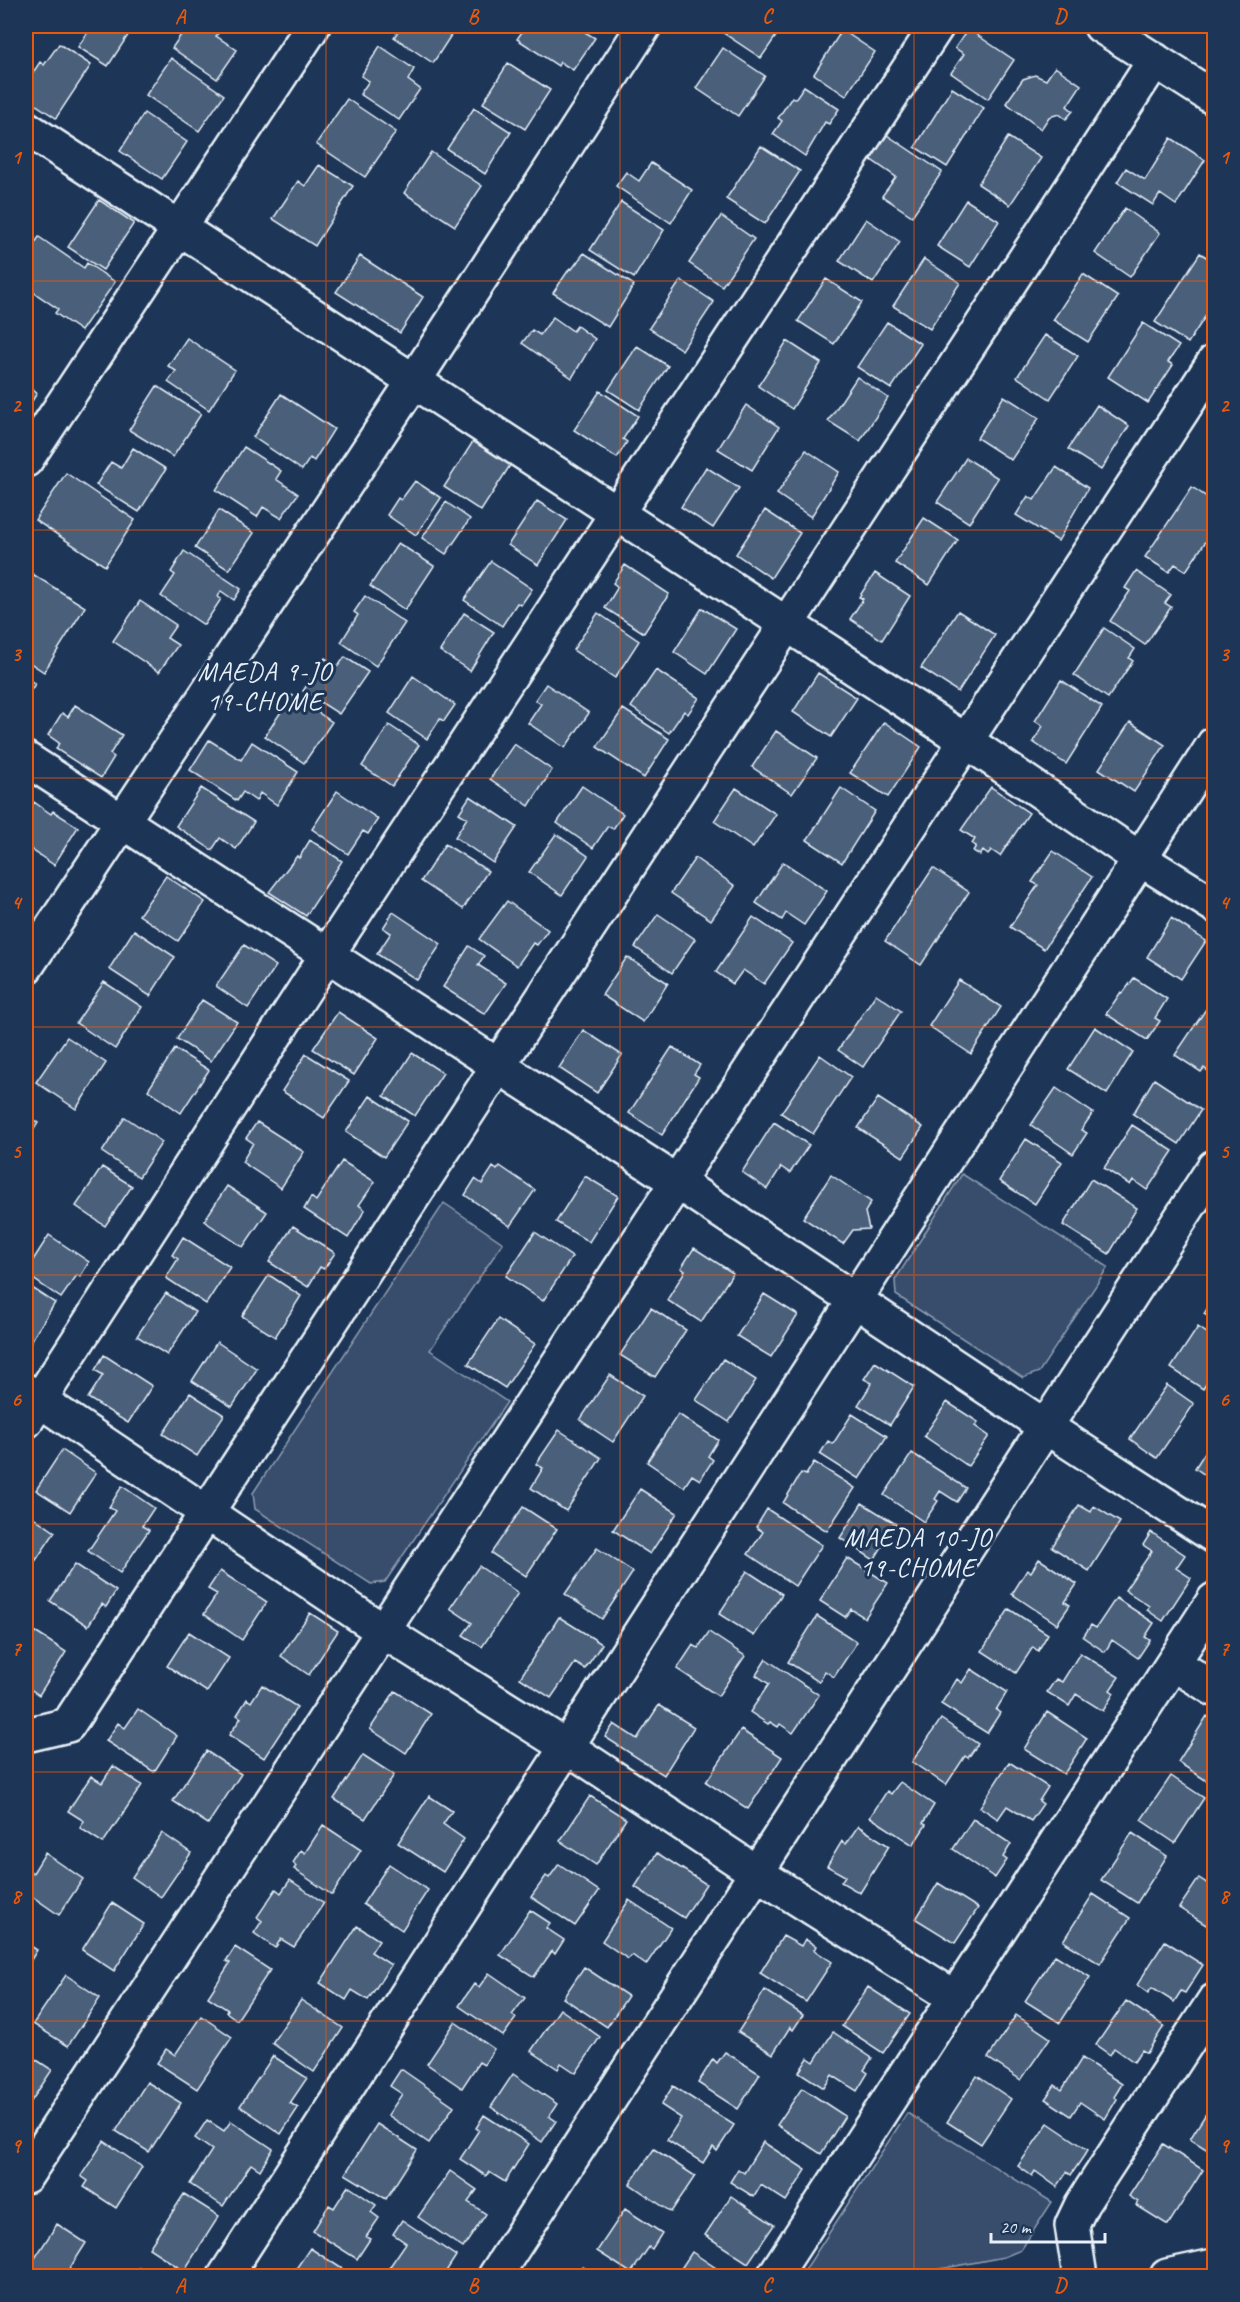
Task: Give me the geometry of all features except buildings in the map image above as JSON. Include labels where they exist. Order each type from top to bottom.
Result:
[{"type":"street","points":[[26,460],[313,26]]},
{"type":"street","points":[[26,967],[414,381],[644,26]]},
{"type":"street","points":[[937,26],[30,1404],[207,1513],[383,1631],[757,1873],[956,1998]]},
{"type":"street","points":[[1101,26],[1215,98]]},
{"type":"street","points":[[26,1735],[68,1725],[1155,60]]},
{"type":"street","points":[[26,128],[966,741],[1140,859],[1215,905]]},
{"type":"street","points":[[26,2176],[1215,362]]},
{"type":"street","points":[[225,2277],[1215,744]]},
{"type":"street","points":[[26,759],[677,1182],[1046,1427],[1215,1536]]},
{"type":"street","points":[[495,2277],[1215,1167]]},
{"type":"street","points":[[774,2277],[1215,1600]]},
{"type":"street","points":[[1173,1663],[1215,1689]]},
{"type":"street","points":[[1080,2277],[1072,2225],[1077,2214],[1215,2001]]},
{"type":"street","points":[[1167,2277],[1215,2266]]},
{"type":"shaded area","points":[[962,1174],[1108,1267],[1039,1372],[1023,1378],[896,1295],[895,1280]]},
{"type":"shaded area","points":[[444,1203],[503,1243],[430,1350],[507,1402],[385,1582],[371,1584],[255,1509],[253,1493]]},
{"type":"shaded area","points":[[907,2113],[1052,2202],[1021,2250],[1004,2257],[903,2276],[801,2276]]},
{"type":"district","name":"MAEDA 9-JO 19-CHOME","points":[[265,686]]},
{"type":"district","name":"MAEDA 10-JO 19-CHOME","points":[[918,1552]]}]
